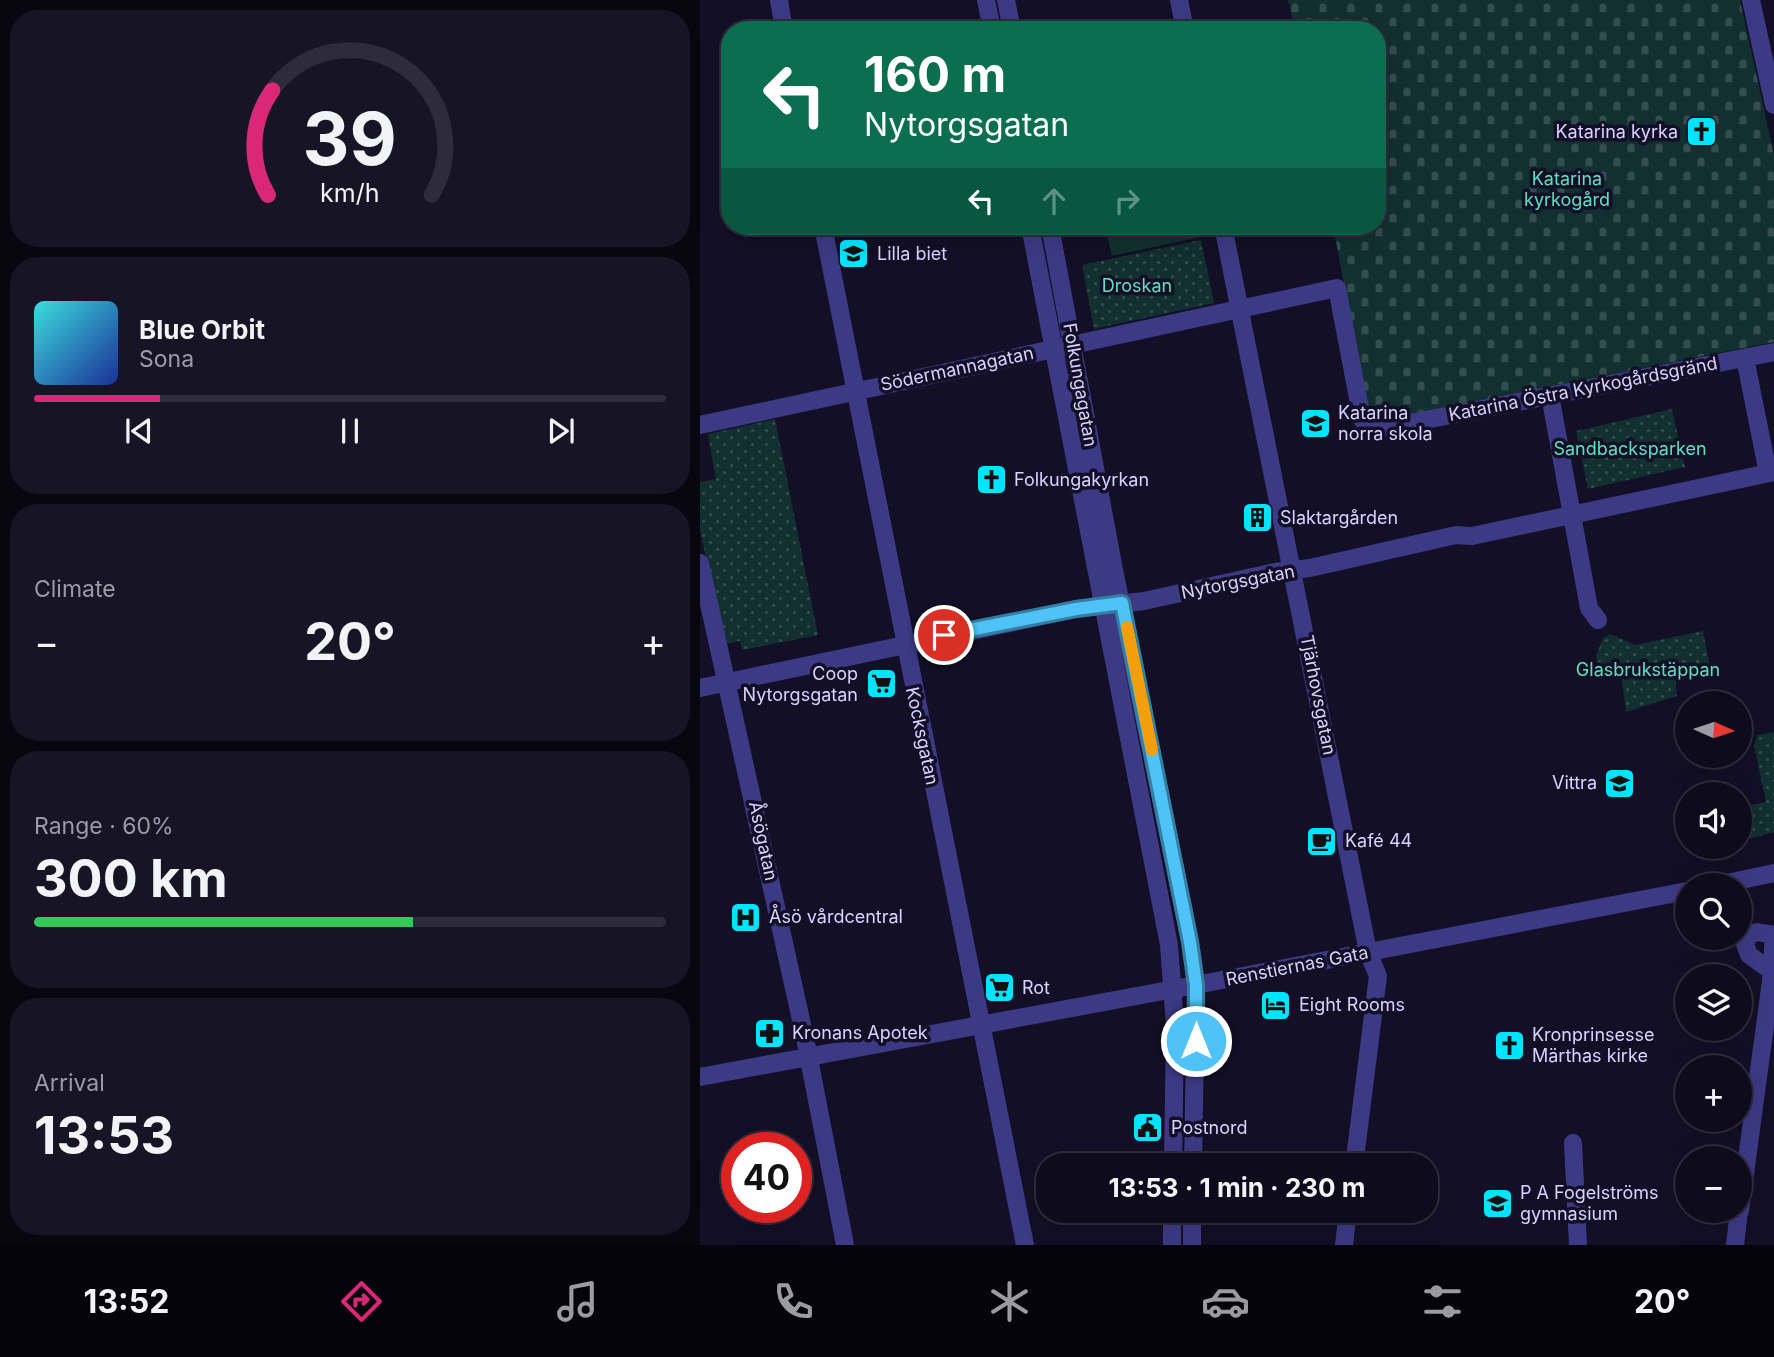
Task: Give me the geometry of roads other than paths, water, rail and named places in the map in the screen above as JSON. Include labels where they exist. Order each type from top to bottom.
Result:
[{"type":"street","points":[[779,0],[782,21]]},
{"type":"street","points":[[986,0],[990,21]]},
{"type":"street","points":[[1006,0],[1010,21]]},
{"type":"street","points":[[1180,0],[1184,21]]},
{"type":"street","points":[[1751,0],[1774,105]]},
{"type":"street","name":"Kocksgatan","points":[[825,235],[1025,1245]]},
{"type":"street","name":"Folkungagatan","points":[[1033,235],[1064,347],[1122,603],[1190,942],[1196,985],[1193,1153]]},
{"type":"street","name":"Folkungagatan","points":[[1051,235],[1064,347],[1102,606],[1169,945],[1174,989],[1173,1153]]},
{"type":"street","name":"Tjärhovsgatan","points":[[1225,235],[1294,570],[1368,952],[1378,976],[1356,1153]]},
{"type":"street","name":"Södermannagatan","points":[[700,425],[1337,288]]},
{"type":"street","name":"Katarina Östra Kyrkogårdsgränd","points":[[1337,288],[1362,419],[1369,427],[1382,429],[1774,352]]},
{"type":"street","points":[[1745,358],[1771,472]]},
{"type":"street","points":[[1550,395],[1589,608],[1598,620]]},
{"type":"street","name":"Nytorgsgatan","points":[[700,688],[904,643],[1294,570],[1456,536],[1472,536],[1771,472]]},
{"type":"street","name":"Åsögatan","points":[[700,563],[725,682],[737,718],[845,1245]]},
{"type":"street","points":[[1752,878],[1774,873]]},
{"type":"street","name":"Renstiernas Gata","points":[[700,1077],[1675,893]]},
{"type":"street","points":[[1749,1146],[1771,981],[1774,935],[1757,932],[1749,935],[1745,944],[1749,955],[1770,970]]},
{"type":"street","points":[[1573,1143],[1578,1245]]},
{"type":"street","points":[[1172,1223],[1172,1245]]},
{"type":"street","points":[[1192,1223],[1192,1245]]},
{"type":"street","points":[[1344,1245],[1347,1223]]},
{"type":"street","points":[[1735,1245],[1738,1223]]},
{"type":"place","name":"Katarina kyrka","points":[[1701,132]]},
{"type":"place","name":"Lilla biet","points":[[854,254]]},
{"type":"place","name":"Katarina norra skola","points":[[1315,423]]},
{"type":"place","name":"Folkungakyrkan","points":[[991,480]]},
{"type":"place","name":"Slaktargården","points":[[1257,518]]},
{"type":"place","name":"Coop Nytorgsgatan","points":[[881,684]]},
{"type":"place","name":"Vittra","points":[[1620,783]]},
{"type":"place","name":"Kafé 44","points":[[1322,841]]},
{"type":"place","name":"Åsö vårdcentral","points":[[746,917]]},
{"type":"place","name":"Rot","points":[[999,988]]},
{"type":"place","name":"Eight Rooms","points":[[1276,1005]]},
{"type":"place","name":"Kronans Apotek","points":[[769,1033]]},
{"type":"place","name":"Kronprinsesse Märthas kirke","points":[[1509,1045]]},
{"type":"place","name":"Postnord","points":[[1148,1128]]},
{"type":"place","name":"P A Fogelströms gymnasium","points":[[1497,1203]]},
{"type":"park label","name":"Katarina kyrkogård","points":[[1567,189]]},
{"type":"park label","name":"Droskan","points":[[1137,286]]},
{"type":"park label","name":"Sandbacksparken","points":[[1630,449]]},
{"type":"park label","name":"Glasbrukstäppan","points":[[1648,670]]}]
